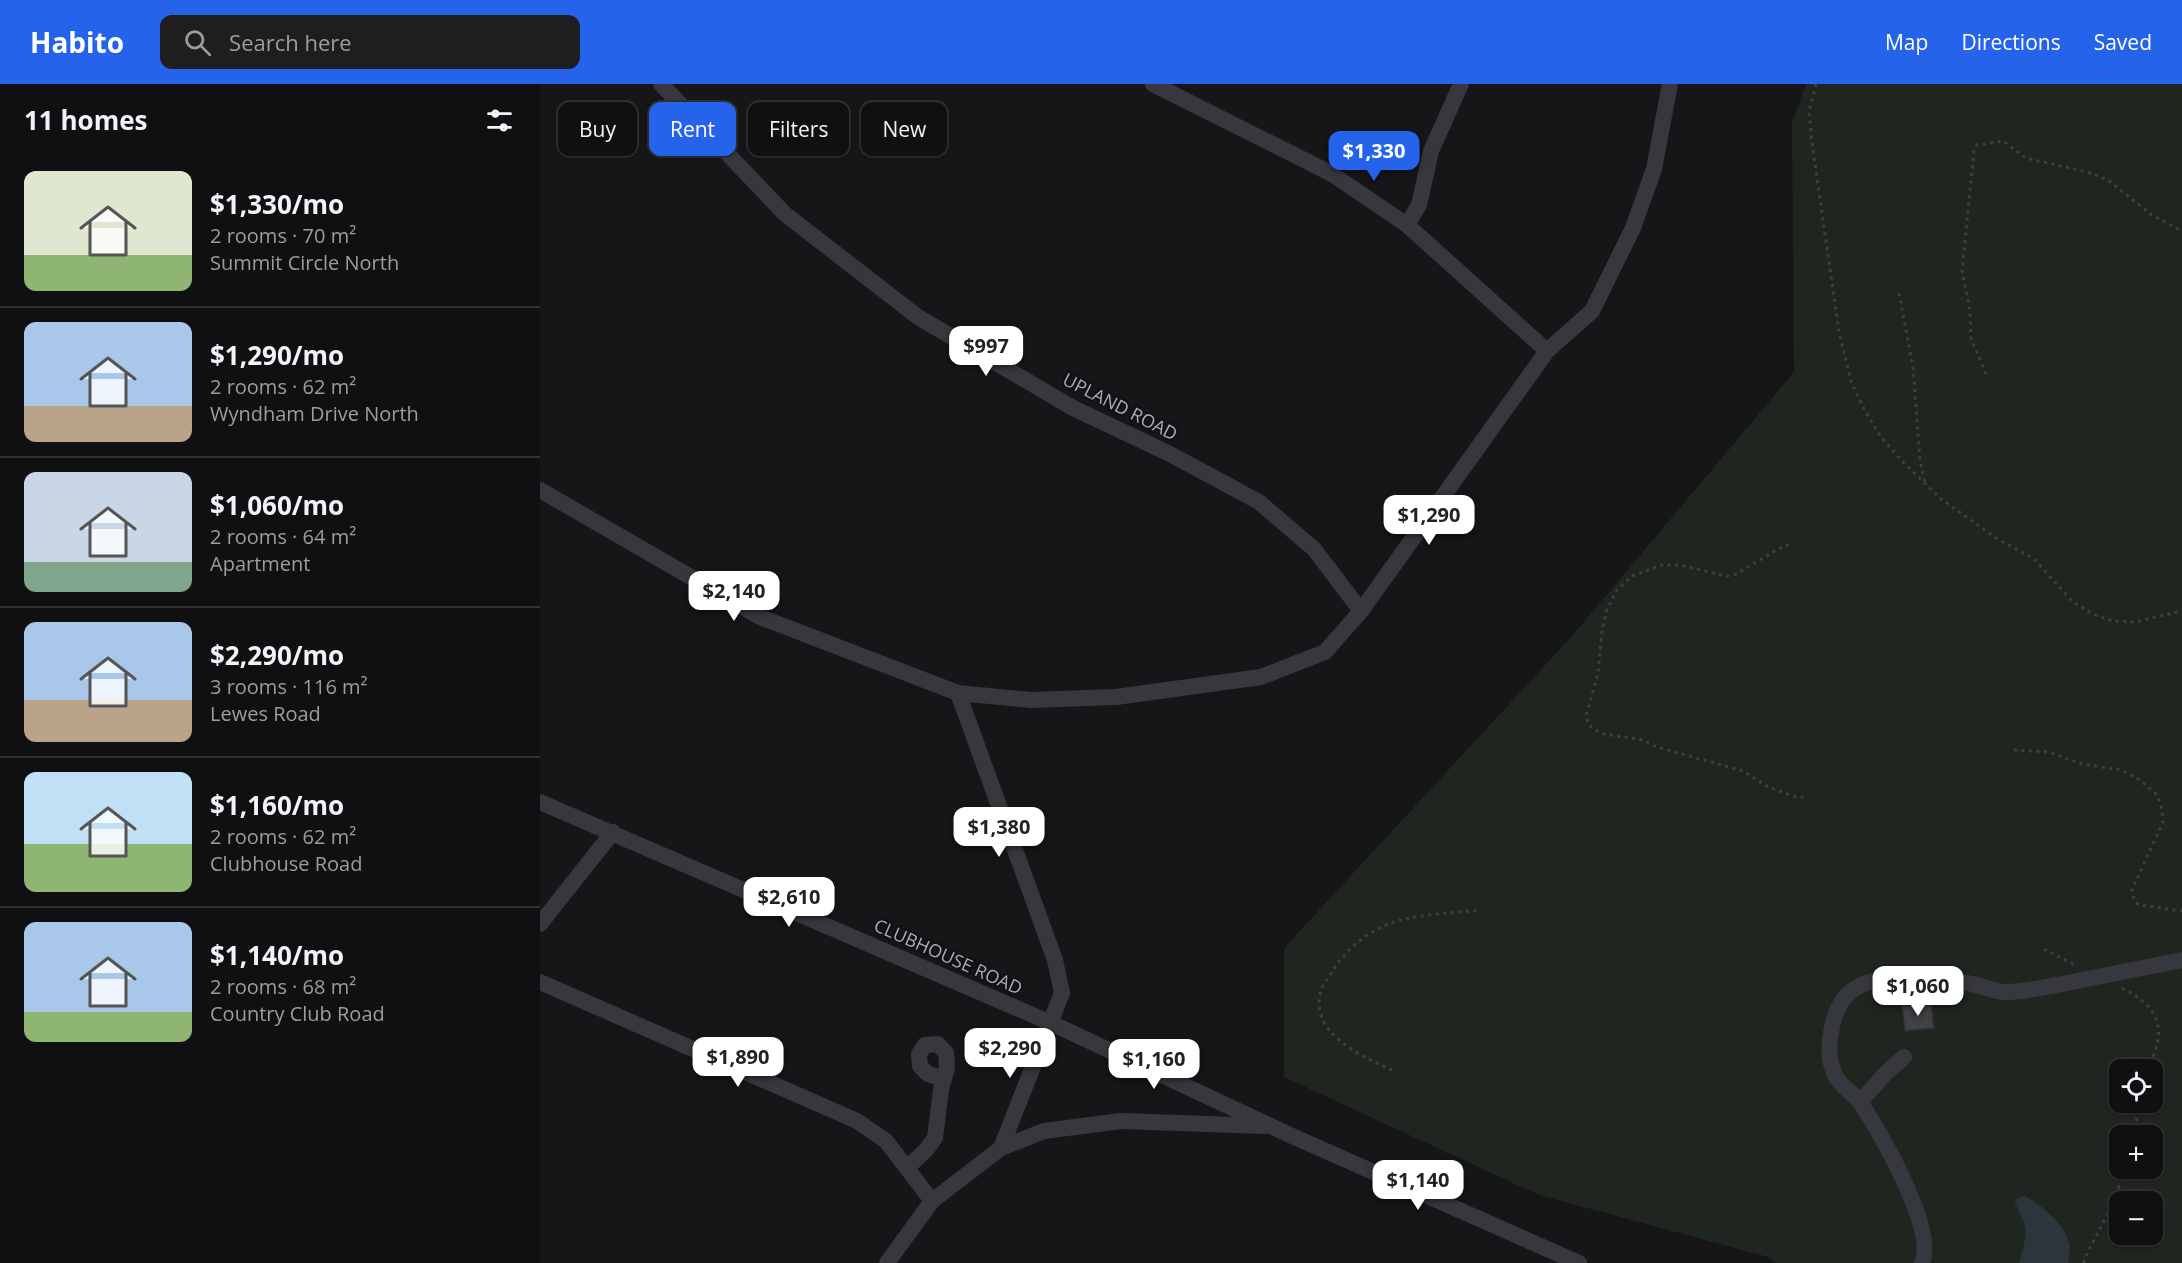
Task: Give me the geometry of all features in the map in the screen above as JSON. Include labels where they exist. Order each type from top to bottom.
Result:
[{"type":"street","name":"UPLAND ROAD","points":[[661,84],[785,214],[918,317],[1073,408],[1170,454],[1259,502],[1314,549],[1361,611]]},
{"type":"street","points":[[1153,84],[1332,174],[1407,225],[1547,351]]},
{"type":"street","points":[[1407,225],[1419,205],[1431,151],[1461,84]]},
{"type":"street","points":[[540,490],[760,617],[958,693],[1031,700],[1116,697],[1261,677],[1325,652],[1361,611],[1547,351],[1592,311],[1633,228],[1654,169],[1670,84]]},
{"type":"street","points":[[958,693],[1055,960],[1062,993],[1001,1148]]},
{"type":"street","name":"CLUBHOUSE ROAD","points":[[540,802],[614,832],[1051,1023],[1272,1126],[1579,1263]]},
{"type":"street","points":[[540,924],[614,832]]},
{"type":"street","points":[[1922,1263],[1924,1258],[1922,1229],[1914,1202],[1875,1125],[1860,1102],[1833,1072],[1829,1050],[1832,1021],[1843,998],[1860,984],[1882,979],[1931,979],[1972,984],[2002,992],[2102,977],[2182,960]]},
{"type":"street","points":[[540,982],[857,1121],[886,1141],[932,1201]]},
{"type":"street","points":[[1860,1102],[1904,1057]]},
{"type":"street","points":[[907,1168],[935,1138],[944,1079]]},
{"type":"street","points":[[887,1263],[932,1201],[1001,1148],[1044,1131],[1121,1121],[1272,1126]]},
{"type":"path","points":[[1816,84],[1809,112],[1839,332],[1851,381],[1863,409],[1881,437],[1941,499],[1996,538],[2034,560],[2072,601],[2092,614],[2112,621],[2135,622],[2182,611]]},
{"type":"path","points":[[1986,374],[1971,338],[1970,310],[1962,271],[1977,145],[2003,141],[2026,158],[2091,173],[2109,181],[2152,215],[2182,231]]},
{"type":"path","points":[[1899,293],[1913,367],[1920,460],[1926,485]]},
{"type":"path","points":[[1789,545],[1736,574],[1726,576],[1679,565],[1662,565],[1632,576],[1617,591],[1607,609],[1602,631],[1598,673],[1586,716],[1589,725],[1604,734],[1643,740],[1657,747],[1743,771],[1768,787],[1796,797],[1805,797]]},
{"type":"path","points":[[2014,750],[2048,752],[2082,764],[2121,770],[2140,780],[2156,794],[2161,804],[2163,822],[2132,890],[2134,900],[2139,905],[2182,911]]},
{"type":"path","points":[[1392,1070],[1344,1046],[1324,1023],[1319,1002],[1322,988],[1336,965],[1351,948],[1386,925],[1403,920],[1481,910]]},
{"type":"path","points":[[2102,977],[2134,994],[2148,1005],[2158,1020],[2158,1041],[2151,1059]]},
{"type":"path","points":[[2084,1263],[2112,1206],[2122,1179]]},
{"type":"shaded area","points":[[1806,84],[2182,84],[2182,1263],[1777,1263],[1768,1257],[1539,1195],[1284,1077],[1284,948],[1572,636],[1794,372],[1792,123]]},
{"type":"shaded area","points":[[2025,1196],[2047,1211],[2059,1224],[2068,1240],[2069,1263],[2019,1263],[2026,1232],[2015,1203],[2016,1199]]},
{"type":"building","points":[[1931,1003],[1934,1028],[1905,1031],[1902,1006]]}]
